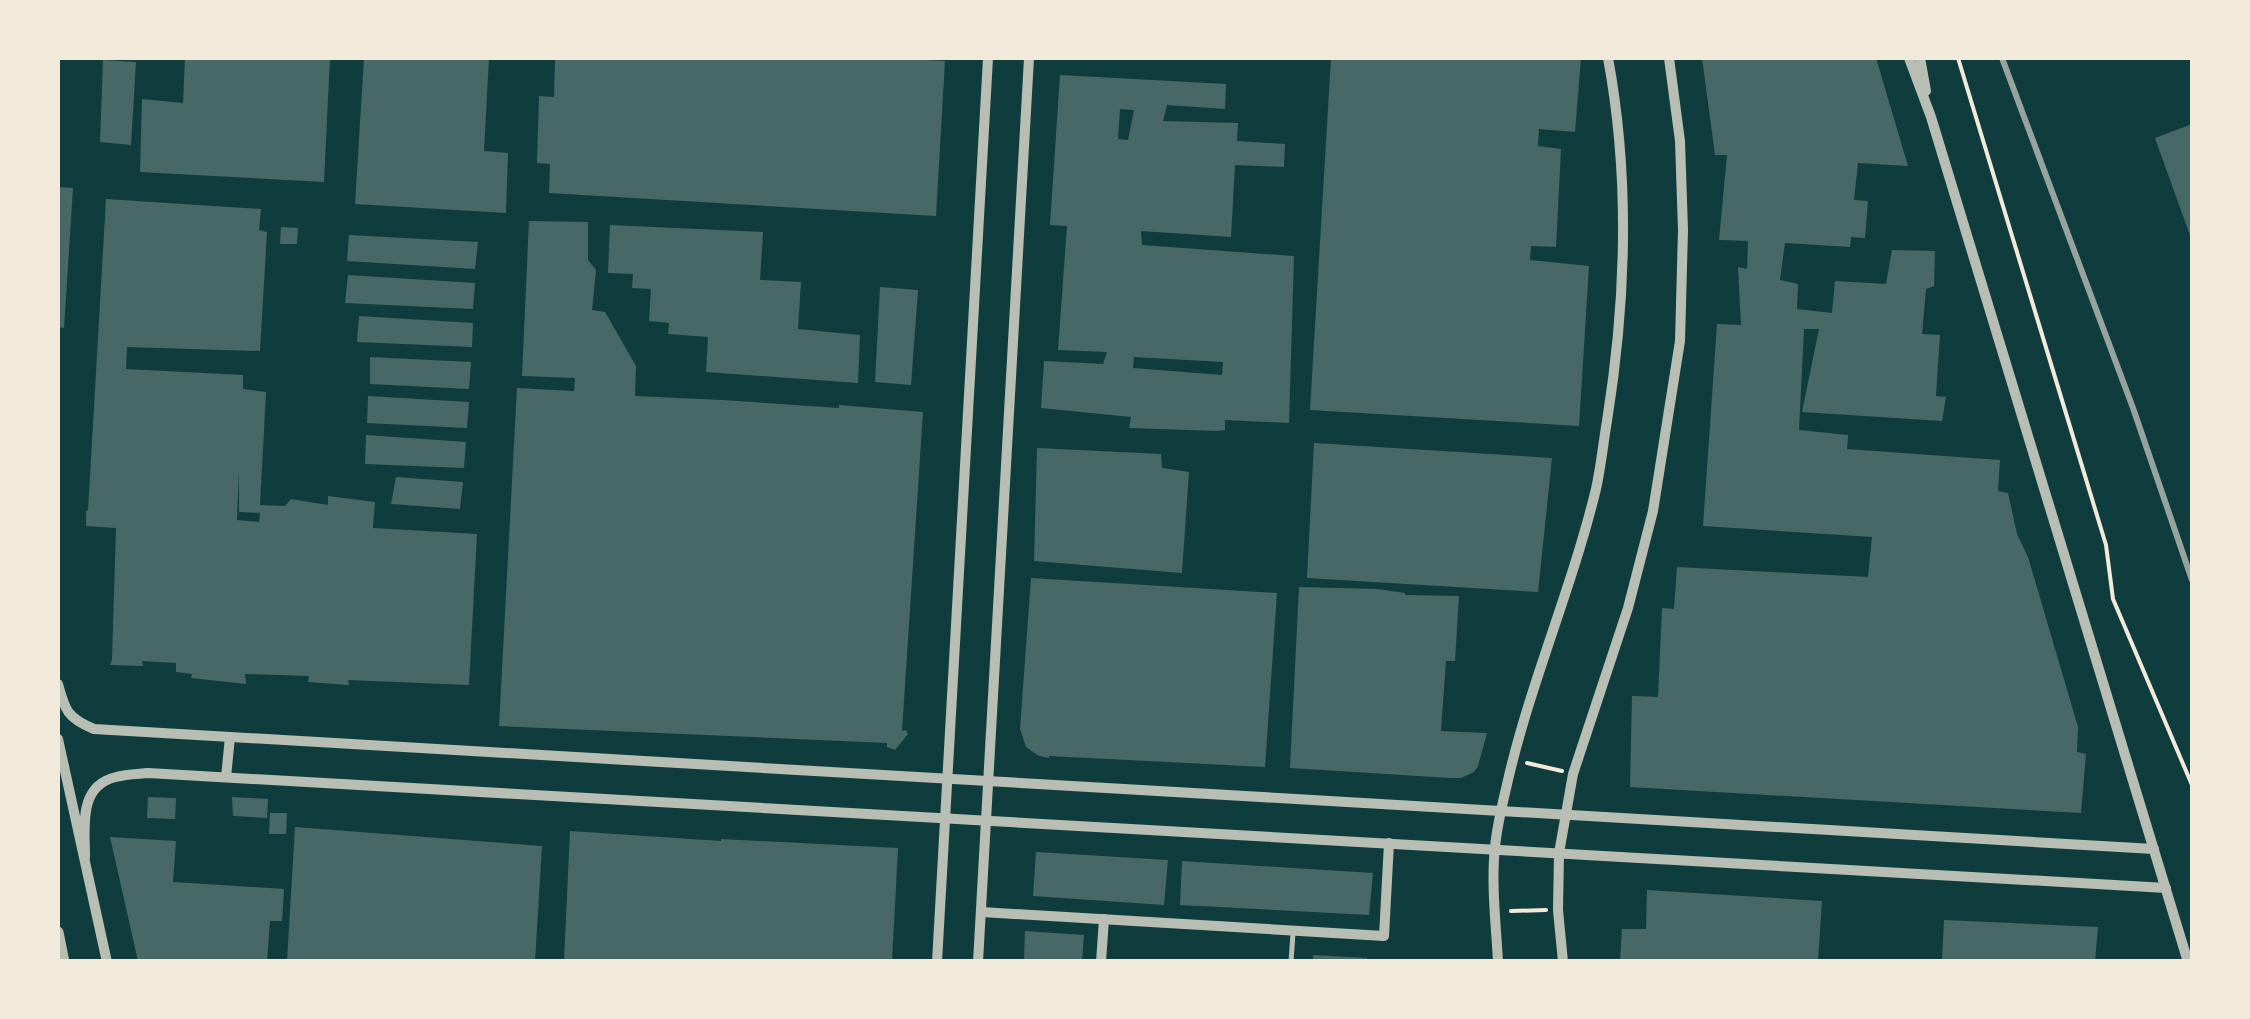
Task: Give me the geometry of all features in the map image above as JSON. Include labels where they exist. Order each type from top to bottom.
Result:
[{"type":"street","points":[[937,962],[988,58]]},
{"type":"street","points":[[978,962],[1029,58]]},
{"type":"street","points":[[1498,962],[1495,850],[1501,811],[1540,663],[1582,542],[1597,485],[1614,378],[1621,290],[1623,172],[1608,58]]},
{"type":"street","points":[[1562,962],[1559,853],[1572,774],[1628,608],[1654,510],[1680,342],[1684,230],[1680,141],[1669,58]]},
{"type":"street","points":[[1909,58],[1931,117],[2188,962]]},
{"type":"street","points":[[1920,58],[1931,117]]},
{"type":"street","points":[[58,684],[65,710],[94,729],[2154,849]]},
{"type":"street","points":[[226,777],[230,738]]},
{"type":"street","points":[[58,739],[107,962]]},
{"type":"street","points":[[85,857],[85,808],[96,786],[114,777],[148,773],[2166,888]]},
{"type":"street","points":[[981,912],[1384,936],[1389,844]]},
{"type":"street","points":[[1101,962],[1104,919]]},
{"type":"street","points":[[58,932],[64,962]]},
{"type":"lane","points":[[1291,962],[1293,930]]},
{"type":"path","points":[[1958,58],[2106,545],[2113,599],[2192,785]]},
{"type":"path","points":[[1513,759],[1572,774]]},
{"type":"path","points":[[2192,801],[2192,813]]},
{"type":"path","points":[[1496,911],[1558,910]]},
{"type":"building","points":[[185,58],[330,58],[324,182],[140,172],[142,99],[183,103]]},
{"type":"building","points":[[364,58],[489,58],[484,151],[508,153],[506,213],[355,204]]},
{"type":"building","points":[[555,58],[945,61],[936,216],[549,193],[550,164],[537,163],[539,96],[554,97]]},
{"type":"building","points":[[1331,58],[1581,58],[1575,132],[1539,129],[1538,146],[1561,149],[1556,247],[1531,246],[1530,260],[1589,266],[1579,426],[1310,410]]},
{"type":"building","points":[[1702,58],[1876,58],[1908,166],[1858,163],[1854,200],[1868,201],[1865,238],[1851,237],[1850,247],[1785,243],[1780,280],[1798,284],[1797,309],[1832,313],[1835,281],[1886,284],[1892,250],[1935,251],[1934,286],[1926,289],[1922,334],[1940,335],[1936,396],[1946,397],[1942,421],[1802,412],[1819,329],[1804,329],[1799,430],[1848,435],[1847,449],[2000,460],[1998,491],[2008,493],[2017,534],[2028,557],[2078,727],[2077,752],[2086,754],[2081,813],[1630,787],[1632,696],[1658,697],[1662,608],[1674,609],[1677,567],[1868,577],[1872,537],[1703,526],[1717,324],[1741,325],[1738,267],[1747,269],[1748,241],[1719,240],[1727,155],[1715,155]]},
{"type":"building","points":[[103,60],[136,62],[131,145],[100,142]]},
{"type":"building","points":[[1060,75],[1226,84],[1225,109],[1167,105],[1163,121],[1238,123],[1237,141],[1285,144],[1284,167],[1235,165],[1231,237],[1141,231],[1142,245],[1294,256],[1289,423],[1225,420],[1225,430],[1218,431],[1129,428],[1131,417],[1041,408],[1044,361],[1103,364],[1107,352],[1058,350],[1067,226],[1050,225]],"holes":[[[1120,109],[1134,110],[1128,140],[1118,139]],[[1134,357],[1223,362],[1222,375],[1133,368]]]},
{"type":"building","points":[[2192,124],[2192,241],[2155,138]]},
{"type":"building","points":[[58,187],[73,188],[64,328],[58,327]]},
{"type":"building","points":[[106,199],[261,209],[259,230],[267,232],[260,351],[127,347],[126,369],[243,375],[243,389],[266,392],[260,505],[285,506],[291,499],[328,505],[328,496],[375,502],[373,528],[477,534],[469,685],[348,680],[349,685],[308,682],[309,676],[245,674],[246,684],[191,678],[192,674],[176,672],[176,663],[142,661],[143,666],[110,665],[116,528],[86,526]],"holes":[[[239,470],[239,512],[260,513],[259,522],[237,520]]]},
{"type":"building","points":[[529,221],[588,222],[588,260],[596,270],[592,310],[605,312],[636,366],[635,396],[923,412],[902,731],[908,734],[895,750],[887,747],[887,743],[499,726],[517,388],[574,391],[575,378],[522,376]]},
{"type":"building","points":[[610,225],[763,232],[760,280],[801,282],[798,329],[860,335],[858,383],[706,372],[708,337],[668,334],[669,323],[649,321],[651,289],[632,288],[633,274],[608,273]]},
{"type":"building","points":[[281,227],[298,228],[297,244],[280,244]]},
{"type":"building","points":[[349,235],[478,242],[475,269],[347,261]]},
{"type":"building","points":[[348,275],[475,283],[473,309],[345,303]]},
{"type":"building","points":[[880,287],[918,290],[911,385],[875,382]]},
{"type":"building","points":[[359,316],[473,323],[472,347],[357,342]]},
{"type":"building","points":[[370,357],[471,362],[469,389],[370,384]]},
{"type":"building","points":[[368,396],[469,402],[467,428],[367,423]]},
{"type":"building","points":[[366,435],[466,442],[464,468],[365,464]]},
{"type":"building","points":[[1314,443],[1552,458],[1538,592],[1307,578]]},
{"type":"building","points":[[1037,448],[1161,454],[1162,468],[1189,472],[1182,573],[1034,561]]},
{"type":"building","points":[[396,477],[463,482],[460,509],[391,504]]},
{"type":"building","points":[[1031,578],[1277,593],[1265,767],[1049,758],[1026,747],[1020,729]]},
{"type":"building","points":[[1299,587],[1459,596],[1455,661],[1446,661],[1441,731],[1487,733],[1474,772],[1450,778],[1290,768]]},
{"type":"building","points":[[148,797],[176,798],[175,819],[147,818]]},
{"type":"building","points":[[232,797],[268,799],[267,818],[233,816]]},
{"type":"building","points":[[270,813],[287,813],[286,834],[269,834]]},
{"type":"building","points":[[295,827],[542,846],[535,961],[287,961]]},
{"type":"building","points":[[570,831],[898,848],[892,961],[564,961]]},
{"type":"building","points":[[110,837],[176,841],[173,882],[284,889],[282,921],[270,921],[267,961],[138,961]]},
{"type":"building","points":[[1036,852],[1168,860],[1164,905],[1033,896]]},
{"type":"building","points":[[1182,861],[1373,873],[1369,915],[1180,905]]},
{"type":"building","points":[[1647,890],[1822,901],[1818,961],[1620,961],[1622,929],[1646,929]]},
{"type":"building","points":[[1944,920],[2098,927],[2095,961],[1942,961]]},
{"type":"building","points":[[1025,931],[1084,935],[1082,961],[1024,961]]},
{"type":"building","points":[[1313,955],[1367,958],[1367,961],[1313,961]]},
{"type":"railway","points":[[2002,58],[2133,408],[2192,580]]}]
